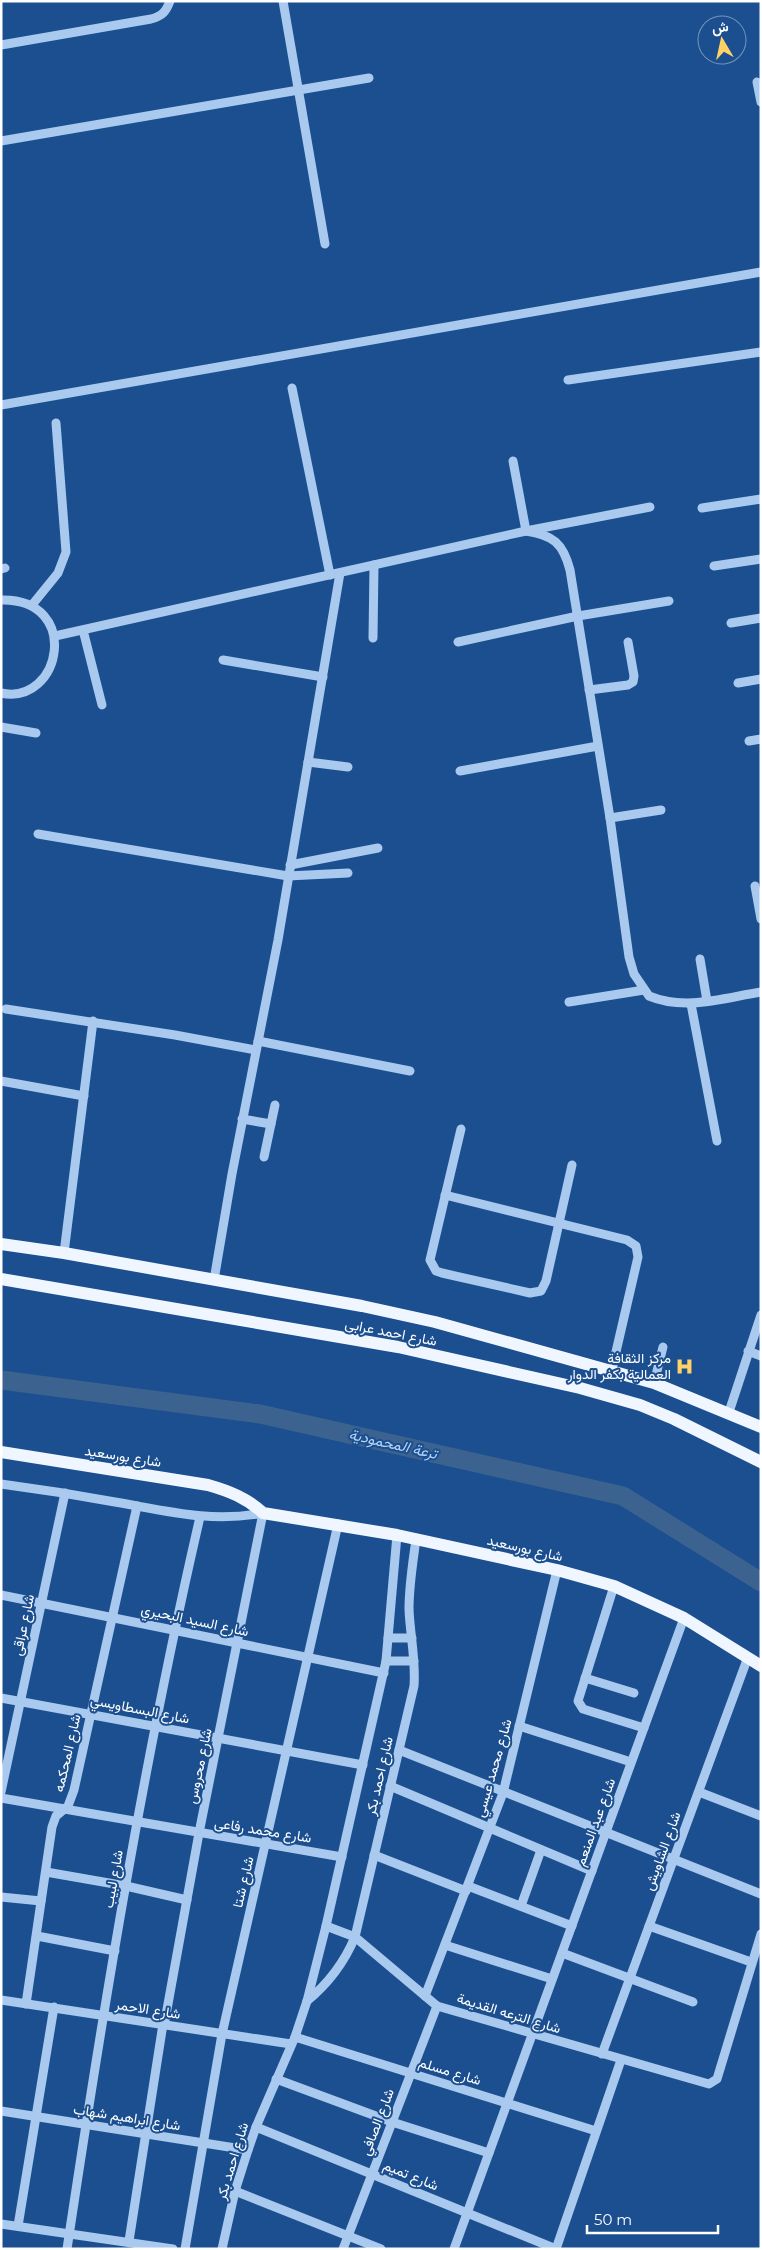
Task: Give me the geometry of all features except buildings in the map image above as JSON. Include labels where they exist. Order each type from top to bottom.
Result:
[{"type":"main road","name":"شارع احمد عرابى","points":[[1,1244],[64,1253],[362,1306],[435,1322],[612,1369],[654,1383],[761,1427]]},
{"type":"main road","name":"شارع احمد عرابى","points":[[1,1279],[398,1347],[580,1388],[640,1405],[719,1439],[761,1462]]},
{"type":"main road","name":"شارع بورسعيد","points":[[1,1452],[208,1485],[232,1492],[253,1504],[263,1513],[397,1535],[557,1570],[614,1586],[684,1618],[761,1666]]},
{"type":"street","points":[[1,45],[151,19],[167,10],[170,1]]},
{"type":"street","points":[[282,1],[325,244]]},
{"type":"street","points":[[1,141],[369,78]]},
{"type":"street","points":[[757,82],[761,102]]},
{"type":"street","points":[[1,404],[761,272]]},
{"type":"street","points":[[568,380],[761,352]]},
{"type":"street","points":[[292,388],[330,575]]},
{"type":"street","points":[[32,605],[58,573],[66,552],[56,423]]},
{"type":"street","points":[[513,461],[526,531]]},
{"type":"street","points":[[702,508],[761,499]]},
{"type":"street","points":[[55,636],[526,531],[650,507]]},
{"type":"street","points":[[526,531],[542,533],[556,541],[566,554],[578,616],[610,818],[629,958],[634,974],[649,996],[675,1004],[691,1004],[761,992]]},
{"type":"street","points":[[714,566],[761,559]]},
{"type":"street","points":[[373,638],[374,565]]},
{"type":"street","points":[[214,1280],[242,1119],[278,940],[340,572]]},
{"type":"street","points":[[1,600],[16,600],[32,605],[47,618],[55,636],[55,657],[46,676],[29,690],[8,695],[1,693]]},
{"type":"street","points":[[458,642],[578,616],[669,601]]},
{"type":"street","points":[[731,623],[761,618]]},
{"type":"street","points":[[84,630],[102,705]]},
{"type":"street","points":[[589,690],[628,685],[633,682],[634,676],[628,642]]},
{"type":"street","points":[[223,660],[323,677]]},
{"type":"street","points":[[738,683],[761,679]]},
{"type":"street","points":[[1,728],[36,733]]},
{"type":"street","points":[[749,741],[761,739]]},
{"type":"street","points":[[460,771],[598,746]]},
{"type":"street","points":[[308,762],[348,767]]},
{"type":"street","points":[[610,818],[661,810]]},
{"type":"street","points":[[38,834],[288,876],[348,873]]},
{"type":"street","points":[[290,864],[378,848]]},
{"type":"street","points":[[755,886],[761,919]]},
{"type":"street","points":[[700,958],[707,1001]]},
{"type":"street","points":[[569,1002],[644,990]]},
{"type":"street","points":[[691,1004],[717,1142]]},
{"type":"street","points":[[6,1009],[257,1046],[410,1071]]},
{"type":"street","points":[[64,1253],[93,1021]]},
{"type":"street","points":[[1,1081],[84,1096]]},
{"type":"street","points":[[264,1156],[275,1105]]},
{"type":"street","points":[[242,1119],[271,1124]]},
{"type":"street","points":[[461,1130],[430,1260],[436,1271],[442,1273],[530,1293],[541,1291],[546,1281],[572,1165]]},
{"type":"street","points":[[445,1195],[627,1240],[636,1246],[638,1251],[612,1369]]},
{"type":"street","points":[[728,1412],[761,1316]]},
{"type":"street","points":[[654,1383],[663,1347]]},
{"type":"street","points":[[748,1351],[761,1356]]},
{"type":"street","name":"شارع بورسعيد","points":[[1,1484],[65,1493],[200,1517],[228,1518],[263,1513]]},
{"type":"street","name":"شارع عراقى","points":[[1,1792],[65,1493]]},
{"type":"street","name":"شارع المحكمه","points":[[26,2004],[52,1827],[56,1816],[68,1806],[74,1790],[111,1616],[138,1506]]},
{"type":"street","name":"شارع محروس","points":[[129,2241],[164,2025],[199,1833],[263,1513]]},
{"type":"street","name":"شارع لبيب","points":[[67,2249],[137,1821],[174,1630],[200,1517]]},
{"type":"street","name":"شارع شتا","points":[[185,2249],[222,2034],[338,1524]]},
{"type":"street","name":"شارع احمد بكر","points":[[222,2249],[235,2191],[248,2150],[307,2001],[326,1926],[384,1673],[397,1535]]},
{"type":"street","name":"شارع احمد بكر","points":[[307,2001],[320,1991],[336,1973],[354,1937],[399,1750],[414,1686],[409,1592],[416,1539]]},
{"type":"street","name":"شارع محمد عيسي","points":[[425,1996],[503,1793],[557,1570]]},
{"type":"street","points":[[614,1586],[578,1701],[583,1709],[644,1728]]},
{"type":"street","name":"شارع السيد البحيري","points":[[1,1595],[384,1673]]},
{"type":"street","name":"شارع عبد المنعم","points":[[454,2249],[684,1618]]},
{"type":"street","points":[[388,1638],[412,1638]]},
{"type":"street","name":"شارع الشاويش","points":[[602,2054],[748,1657]]},
{"type":"street","points":[[386,1661],[414,1661]]},
{"type":"street","points":[[585,1678],[634,1693]]},
{"type":"street","name":"شارع البسطاويسي","points":[[1,1698],[363,1765]]},
{"type":"street","points":[[519,1726],[631,1762]]},
{"type":"street","points":[[399,1750],[605,1834],[761,1894]]},
{"type":"street","points":[[390,1786],[592,1871]]},
{"type":"street","points":[[699,1792],[761,1816]]},
{"type":"street","name":"شارع محمد رفاعى","points":[[1,1798],[342,1857]]},
{"type":"street","points":[[521,1906],[541,1850]]},
{"type":"street","points":[[374,1855],[521,1906],[572,1926]]},
{"type":"street","points":[[46,1872],[126,1886],[187,1900]]},
{"type":"street","points":[[1,1897],[41,1901]]},
{"type":"street","name":"شارع الترعه القديمة","points":[[326,1926],[354,1937],[437,2006],[704,2084],[714,2082],[717,2078],[751,1962]]},
{"type":"street","points":[[650,1926],[751,1962],[761,1934]]},
{"type":"street","points":[[37,1936],[115,1951]]},
{"type":"street","points":[[444,1945],[552,1979]]},
{"type":"street","points":[[562,1953],[693,2002]]},
{"type":"street","name":"شارع الاحمر","points":[[1,2000],[222,2034],[293,2040]]},
{"type":"street","name":"شارع الصافي","points":[[343,2249],[437,2006]]},
{"type":"street","points":[[18,2226],[54,2008]]},
{"type":"street","name":"شارع مسلم","points":[[293,2040],[411,2073],[596,2131]]},
{"type":"street","points":[[556,2249],[621,2060]]},
{"type":"street","points":[[276,2079],[392,2122],[489,2153]]},
{"type":"street","name":"شارع ابراهيم شهاب","points":[[1,2111],[248,2150]]},
{"type":"street","name":"شارع تميم","points":[[256,2127],[556,2249]]},
{"type":"street","points":[[235,2191],[381,2249]]},
{"type":"street","points":[[1,2224],[70,2232],[129,2241],[140,2246],[173,2249]]},
{"type":"waterway","name":"ترعة المحمودية","points":[[1,1380],[260,1414],[623,1496],[761,1582]]},
{"type":"place","name":"مركز الثقافة العمالية بكفر الدوار","points":[[685,1366]]}]
